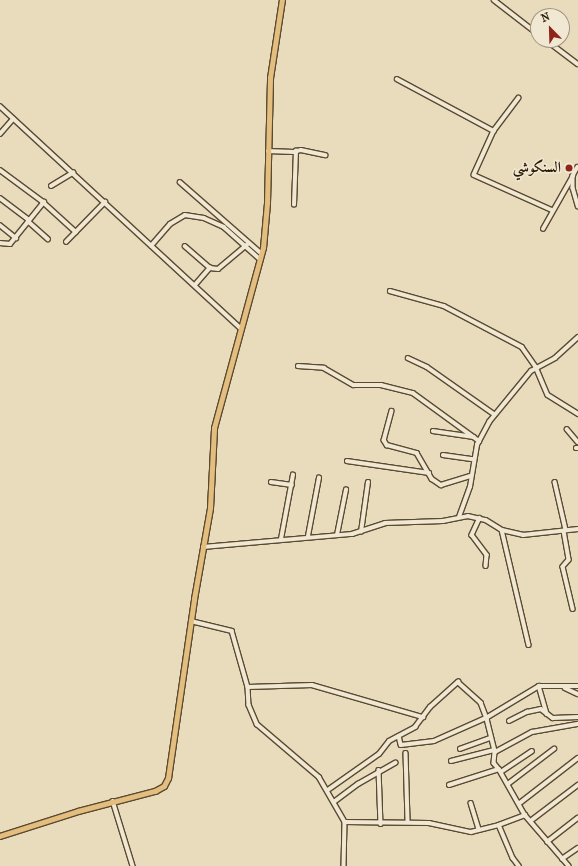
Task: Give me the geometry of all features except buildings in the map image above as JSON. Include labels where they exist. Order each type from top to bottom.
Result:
[{"type":"main road","points":[[0,836],[113,801],[155,791],[164,786],[168,778],[213,484],[214,428],[261,253],[267,204],[270,78],[282,0]]},
{"type":"street","points":[[494,0],[530,28]]},
{"type":"street","points":[[556,48],[577,66]]},
{"type":"street","points":[[397,79],[494,131]]},
{"type":"street","points":[[520,98],[494,131],[474,175],[552,210]]},
{"type":"street","points":[[0,106],[242,328]]},
{"type":"street","points":[[0,134],[13,119]]},
{"type":"street","points":[[268,151],[296,151],[325,155]]},
{"type":"street","points":[[294,205],[296,151]]},
{"type":"street","points":[[543,229],[552,210],[574,176],[578,167]]},
{"type":"street","points":[[0,170],[44,202],[76,232]]},
{"type":"street","points":[[50,186],[73,173]]},
{"type":"street","points":[[574,176],[574,196],[578,206]]},
{"type":"street","points":[[180,182],[261,253]]},
{"type":"street","points":[[0,198],[48,239]]},
{"type":"street","points":[[0,243],[7,246],[16,238],[44,202]]},
{"type":"street","points":[[66,242],[105,202]]},
{"type":"street","points":[[152,246],[170,224],[185,215],[216,222],[260,259]]},
{"type":"street","points":[[0,225],[16,238]]},
{"type":"street","points":[[195,286],[210,268],[221,267],[245,246],[250,244]]},
{"type":"street","points":[[185,246],[210,268]]},
{"type":"street","points":[[390,291],[458,312],[522,348],[536,367],[548,395],[578,414]]},
{"type":"street","points":[[459,517],[465,505],[472,476],[473,459],[479,441],[494,414],[536,367],[555,358],[578,337]]},
{"type":"street","points":[[408,358],[427,367],[494,414]]},
{"type":"street","points":[[298,366],[324,368],[354,385],[381,385],[413,393],[479,441]]},
{"type":"street","points":[[392,411],[384,440],[390,446],[417,453],[430,473],[432,479],[441,485],[472,476]]},
{"type":"street","points":[[567,429],[578,442]]},
{"type":"street","points":[[433,431],[474,437]]},
{"type":"street","points":[[443,455],[473,459]]},
{"type":"street","points":[[347,461],[430,473]]},
{"type":"street","points":[[281,539],[293,475]]},
{"type":"street","points":[[308,536],[318,478]]},
{"type":"street","points":[[271,482],[292,485]]},
{"type":"street","points":[[361,532],[368,482]]},
{"type":"street","points":[[555,482],[569,560],[563,568],[573,609]]},
{"type":"street","points":[[337,534],[346,490]]},
{"type":"street","points":[[203,547],[361,532],[385,523],[443,521],[459,517],[480,518],[496,524],[502,530],[529,645]]},
{"type":"street","points":[[480,518],[472,535],[487,555],[486,566]]},
{"type":"street","points":[[502,530],[532,535],[578,529]]},
{"type":"street","points":[[191,621],[232,631],[248,687],[249,705],[257,724],[319,777],[328,790],[345,822],[344,866]]},
{"type":"street","points":[[328,790],[379,754],[389,741],[415,727],[458,682],[481,703],[494,751],[494,763],[520,803],[525,815],[532,820],[547,842],[569,866]]},
{"type":"street","points":[[248,687],[312,685],[423,717]]},
{"type":"street","points":[[399,736],[401,745],[434,741],[486,718],[538,686],[578,686]]},
{"type":"street","points":[[538,686],[548,714]]},
{"type":"street","points":[[564,687],[578,694]]},
{"type":"street","points":[[509,721],[527,712],[541,709],[553,718],[578,717]]},
{"type":"street","points":[[452,761],[494,751],[532,732],[578,724]]},
{"type":"street","points":[[460,749],[490,738]]},
{"type":"street","points":[[508,784],[554,749]]},
{"type":"street","points":[[449,785],[500,771],[532,751]]},
{"type":"street","points":[[406,753],[408,822]]},
{"type":"street","points":[[520,803],[578,758]]},
{"type":"street","points":[[334,802],[379,770],[395,762]]},
{"type":"street","points":[[379,770],[381,824]]},
{"type":"street","points":[[532,820],[578,785]]},
{"type":"street","points":[[113,801],[133,866]]},
{"type":"street","points":[[471,802],[479,830]]},
{"type":"street","points":[[345,822],[381,824],[408,822],[429,823],[471,832],[499,825],[525,815]]},
{"type":"street","points":[[547,842],[578,818]]},
{"type":"street","points":[[499,825],[512,858],[519,866]]},
{"type":"street","points":[[562,859],[578,848]]},
{"type":"place","name":"السنكوشي","points":[[569,168]]}]
